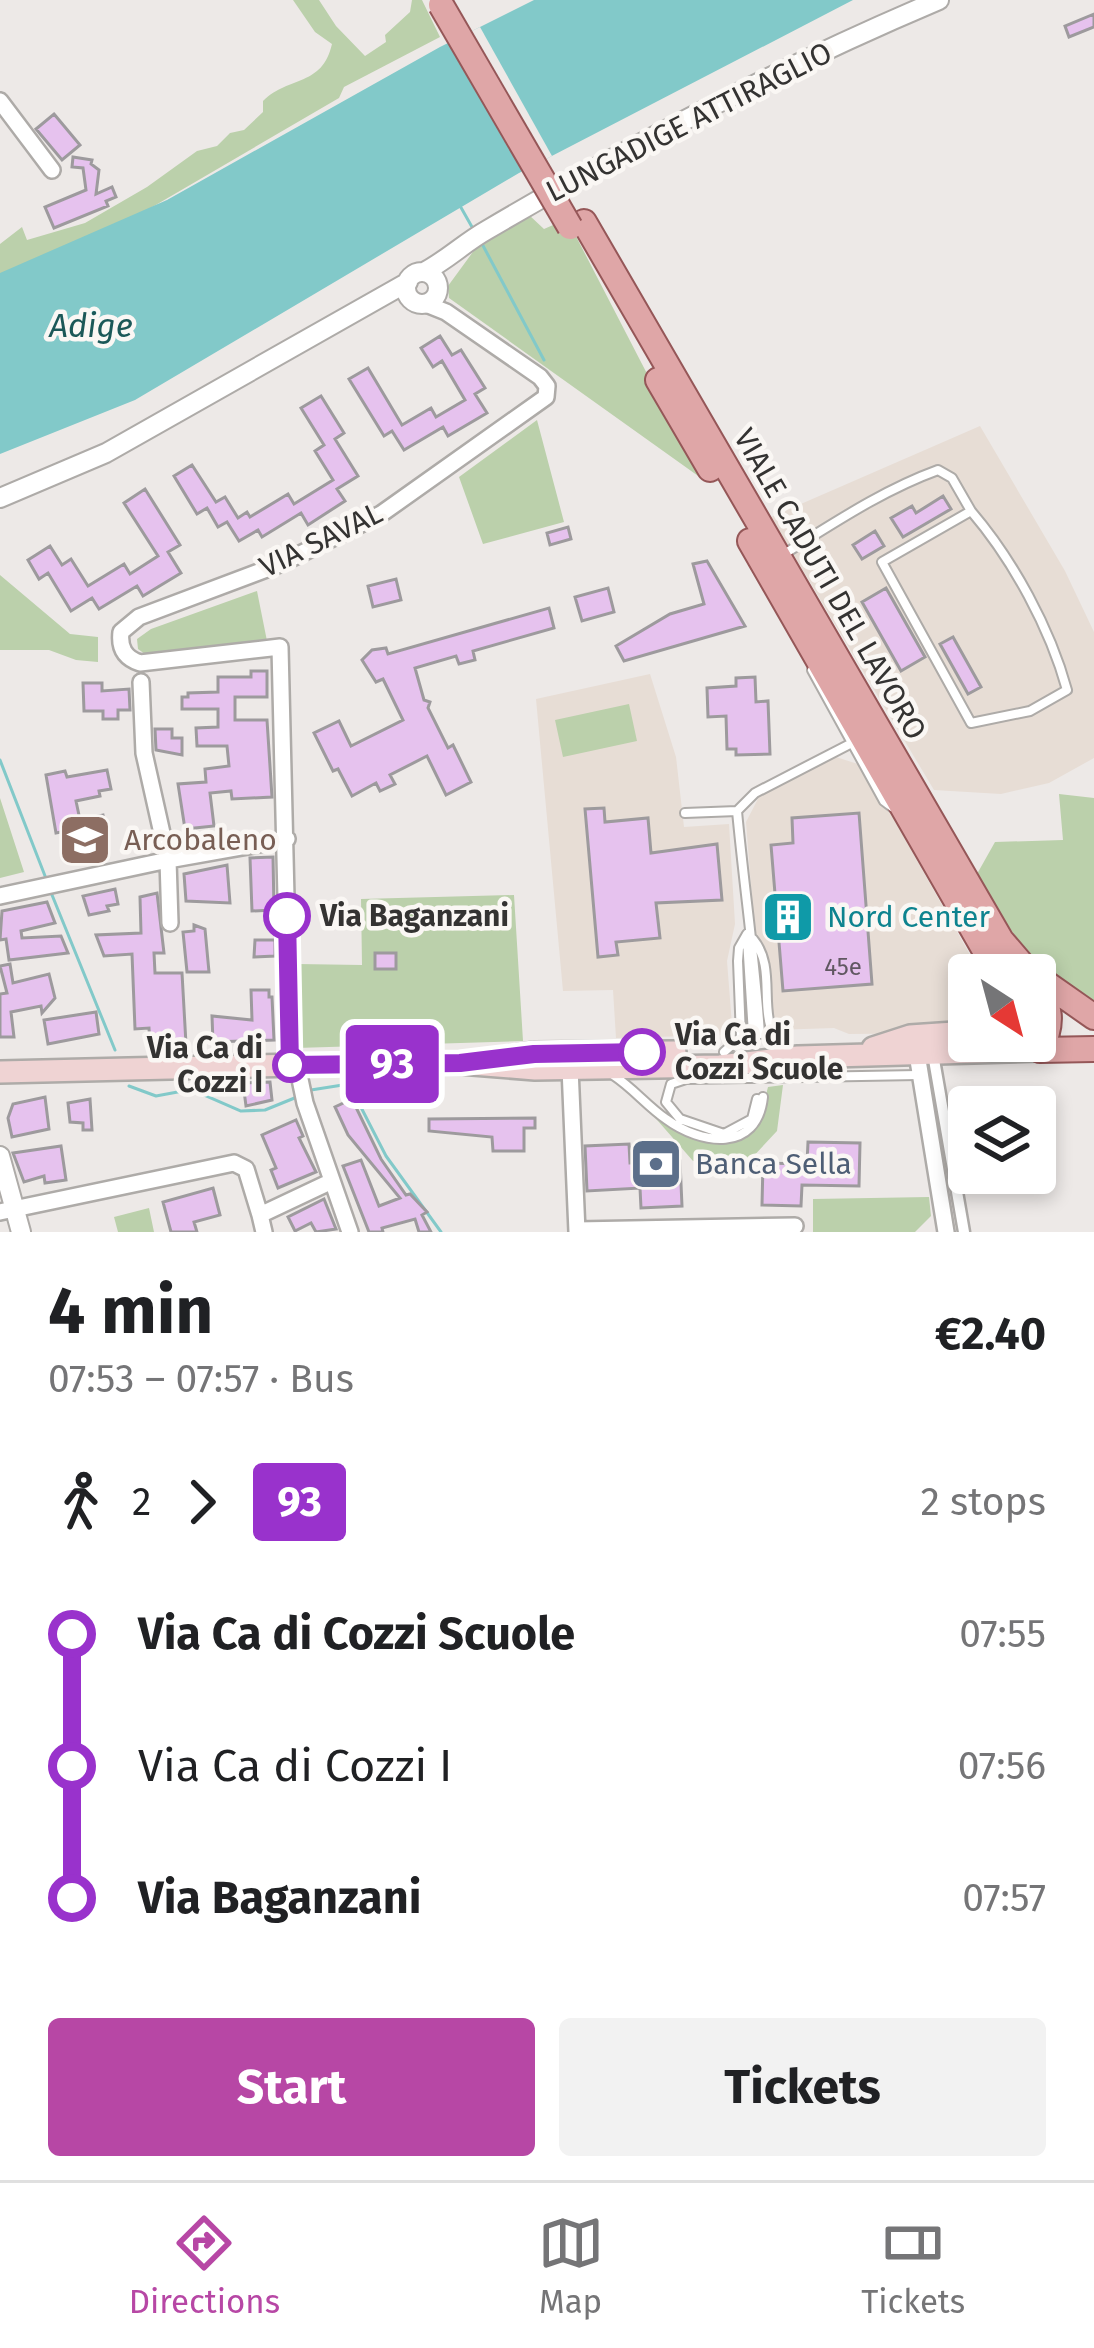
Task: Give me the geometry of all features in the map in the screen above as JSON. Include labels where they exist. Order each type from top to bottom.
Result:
[{"type":"main road","points":[[445,2],[577,224]]},
{"type":"main road","name":"VIALE CADUTI DEL LAVORO","points":[[577,224],[1013,954]]},
{"type":"main road","name":"VIALE CADUTI DEL LAVORO","points":[[577,224],[805,640],[987,954]]},
{"type":"main road","name":"VIALE CADUTI DEL LAVORO","points":[[976,936],[982,954]]},
{"type":"main road","name":"VIALE CADUTI DEL LAVORO","points":[[1056,991],[1094,1017]]},
{"type":"main road","points":[[850,1056],[910,1036],[948,1033]]},
{"type":"main road","points":[[1056,1046],[1094,1049]]},
{"type":"main road","points":[[0,1072],[296,1070],[460,1063],[534,1054],[724,1052],[923,1061],[948,1058]]},
{"type":"main road","points":[[460,1063],[570,1069],[749,1065],[798,1057]]},
{"type":"street","name":"LUNGADIGE ATTIRAGLIO","points":[[427,293],[463,244],[487,230],[723,100],[939,0]]},
{"type":"street","points":[[0,101],[52,170]]},
{"type":"street","points":[[0,498],[106,453],[378,300],[427,293]]},
{"type":"street","name":"VIA SAVAL","points":[[287,839],[280,647],[140,663],[126,655],[120,642],[122,632],[139,617],[280,563],[380,514],[546,397],[547,386],[540,377],[427,293]]},
{"type":"street","points":[[141,682],[144,754],[168,860],[170,923]]},
{"type":"street","points":[[0,896],[287,839],[296,1070],[350,1232]]},
{"type":"street","points":[[923,1061],[946,1232]]},
{"type":"street","points":[[923,1061],[964,1232]]},
{"type":"street","points":[[570,1069],[577,1231],[795,1226]]},
{"type":"street","points":[[0,1156],[8,1211],[21,1232]]},
{"type":"street","points":[[8,1211],[226,1163],[246,1169],[262,1224],[332,1181]]},
{"type":"lane","points":[[778,557],[858,508],[938,470],[952,478],[993,536],[1059,658],[1067,690],[1030,711],[971,723],[882,562],[971,511]]},
{"type":"lane","name":"VIALE CADUTI DEL LAVORO","points":[[805,640],[815,680],[850,744],[884,801],[910,820]]},
{"type":"lane","name":"VIALE CADUTI DEL LAVORO","points":[[736,811],[755,793],[850,744]]},
{"type":"lane","points":[[685,813],[736,811],[748,933],[755,955],[756,1034]]},
{"type":"lane","points":[[724,1052],[741,1037],[743,1028],[738,961],[748,933]]},
{"type":"lane","points":[[748,933],[766,967],[772,1039],[798,1057]]},
{"type":"lane","points":[[596,1068],[637,1091],[664,1119],[715,1138],[736,1138],[750,1130],[762,1114],[760,1098],[752,1119],[724,1134],[695,1126],[668,1108],[671,1084],[686,1079],[786,1079],[923,1061]]},
{"type":"lane","points":[[725,1079],[749,1065],[786,1079]]},
{"type":"shaded area","points":[[980,426],[1065,571],[1094,632],[1094,758],[1049,783],[1001,794],[934,790],[771,517]]},
{"type":"shaded area","points":[[650,674],[676,757],[684,827],[729,824],[735,924],[727,961],[732,1025],[724,1035],[616,1038],[613,990],[563,991],[536,699]]},
{"type":"shaded area","points":[[836,757],[864,766],[970,954],[948,954],[948,1033],[774,1030],[754,926],[746,822],[761,793]]},
{"type":"green space","points":[[293,0],[319,0],[365,56],[386,42],[385,35],[410,12],[412,0],[422,0],[440,37],[344,87],[339,98],[106,234],[0,278],[0,244],[22,227],[27,240],[85,223],[197,151],[244,130],[263,112],[263,101],[321,67],[332,44],[315,32]]},
{"type":"green space","points":[[529,215],[544,229],[567,219],[701,478],[449,298],[448,286],[478,245]]},
{"type":"green space","points":[[537,420],[564,522],[483,544],[459,477]]},
{"type":"green space","points":[[0,575],[70,634],[98,637],[98,662],[49,650],[0,650]]},
{"type":"green space","points":[[257,591],[267,641],[149,657],[138,649],[137,639],[151,629]]},
{"type":"green space","points":[[629,704],[637,741],[563,757],[555,720]]},
{"type":"green space","points":[[1059,794],[1094,798],[1094,1008],[1056,982],[1056,954],[1030,954],[977,874],[995,842],[1063,840]]},
{"type":"green space","points":[[0,798],[24,872],[0,878]]},
{"type":"green space","points":[[514,895],[523,1041],[296,1048],[297,964],[362,965],[361,899]]},
{"type":"green space","points":[[783,1085],[777,1131],[750,1160],[693,1161],[651,1113],[707,1142],[736,1142],[760,1122],[768,1087]]},
{"type":"green space","points":[[929,1197],[931,1216],[915,1232],[813,1232],[813,1199]]},
{"type":"green space","points":[[149,1208],[154,1232],[118,1232],[114,1217]]},
{"type":"water","name":"Adige","points":[[534,0],[853,0],[519,173],[135,400],[0,454],[0,273],[167,200],[440,47]]},
{"type":"pier","points":[[480,27],[552,156],[525,170],[455,39]]},
{"type":"building","points":[[1094,14],[1094,27],[1069,37],[1065,26]]},
{"type":"building","points":[[54,114],[80,145],[62,160],[36,129]]},
{"type":"building","points":[[73,157],[92,160],[99,170],[96,194],[112,187],[116,197],[106,201],[108,206],[54,228],[45,207],[86,190],[83,168],[72,167]]},
{"type":"building","points":[[440,336],[452,355],[461,350],[485,388],[475,394],[487,413],[448,436],[443,427],[404,450],[392,431],[384,436],[349,379],[368,368],[402,425],[431,408],[436,417],[465,400],[442,361],[433,367],[421,348]]},
{"type":"building","points":[[321,396],[344,433],[335,439],[358,476],[337,489],[345,501],[308,525],[301,513],[262,537],[258,530],[239,541],[227,522],[218,527],[207,508],[197,514],[174,476],[192,465],[216,502],[225,497],[238,518],[247,512],[250,517],[288,494],[294,504],[333,480],[315,451],[324,445],[301,408]]},
{"type":"building","points":[[145,489],[180,545],[168,552],[181,573],[143,596],[137,586],[99,609],[92,598],[71,611],[48,573],[39,579],[28,560],[50,546],[62,565],[71,559],[88,586],[124,564],[130,574],[158,556],[124,503]]},
{"type":"building","points":[[943,496],[951,509],[903,537],[891,518],[912,506],[916,513]]},
{"type":"building","points":[[568,527],[571,539],[550,545],[547,533]]},
{"type":"building","points":[[875,531],[884,546],[862,559],[853,545]]},
{"type":"building","points":[[707,561],[745,626],[624,661],[616,646],[670,614],[704,604],[693,564]]},
{"type":"building","points":[[396,579],[401,600],[373,607],[368,586]]},
{"type":"building","points":[[608,588],[614,612],[582,621],[575,597]]},
{"type":"building","points":[[886,588],[925,657],[901,671],[862,602]]},
{"type":"building","points":[[549,608],[554,628],[473,651],[475,660],[459,664],[456,656],[415,668],[424,700],[430,702],[428,708],[448,748],[453,745],[471,782],[446,795],[427,756],[390,775],[395,784],[380,791],[376,783],[352,796],[314,733],[339,721],[351,746],[403,720],[383,679],[376,682],[362,660],[372,650],[386,648],[388,654]]},
{"type":"building","points":[[953,637],[981,687],[968,694],[940,644]]},
{"type":"building","points":[[251,671],[267,671],[267,697],[235,697],[235,720],[267,720],[272,797],[232,799],[231,791],[210,793],[214,826],[185,829],[178,784],[206,782],[205,769],[229,766],[227,746],[197,746],[196,728],[218,727],[218,709],[182,709],[182,697],[218,692],[218,677],[251,677]]},
{"type":"building","points":[[755,677],[756,702],[768,701],[770,754],[736,755],[736,749],[727,749],[726,716],[708,717],[707,688],[736,686],[736,678]]},
{"type":"building","points":[[83,683],[102,683],[102,691],[129,689],[130,710],[118,710],[118,719],[103,719],[103,711],[84,711]]},
{"type":"building","points":[[155,729],[172,729],[172,738],[182,738],[182,755],[156,750]]},
{"type":"building","points":[[107,770],[111,789],[76,801],[80,820],[103,815],[106,830],[68,839],[66,831],[56,833],[46,775],[65,771],[67,777]]},
{"type":"building","points":[[604,808],[605,822],[648,818],[651,853],[717,844],[722,900],[656,903],[660,938],[616,942],[618,955],[598,957],[585,809]]},
{"type":"building","points":[[859,813],[872,984],[783,991],[771,845],[793,843],[792,818]]},
{"type":"building","points":[[273,857],[274,910],[252,911],[250,858]]},
{"type":"building","points":[[227,865],[230,903],[186,901],[184,874]]},
{"type":"building","points":[[115,889],[118,904],[89,915],[83,896]]},
{"type":"building","points":[[157,893],[164,953],[154,953],[155,973],[182,973],[186,1044],[150,1046],[149,1028],[135,1029],[132,954],[104,956],[96,935],[141,933],[140,897]]},
{"type":"building","points":[[47,902],[55,923],[21,931],[22,938],[61,936],[68,953],[9,960],[6,939],[0,940],[2,911]]},
{"type":"building","points":[[194,925],[205,929],[209,972],[187,972],[183,932],[194,931]]},
{"type":"building","points":[[255,940],[275,940],[275,956],[254,957]]},
{"type":"building","points":[[375,953],[396,953],[396,969],[375,969]]},
{"type":"building","points":[[10,964],[13,983],[49,974],[55,998],[42,1013],[41,1006],[11,1012],[14,1037],[0,1037],[0,994],[7,993],[0,966]]},
{"type":"building","points":[[251,990],[269,990],[274,1040],[213,1042],[212,1016],[252,1020]]},
{"type":"building","points":[[96,1012],[99,1034],[48,1044],[44,1020]]},
{"type":"building","points":[[270,1082],[272,1100],[246,1106],[243,1083]]},
{"type":"building","points":[[45,1097],[49,1129],[12,1137],[8,1118],[13,1104]]},
{"type":"building","points":[[90,1099],[92,1130],[83,1130],[83,1123],[70,1122],[68,1103]]},
{"type":"building","points":[[352,1099],[381,1159],[406,1195],[427,1212],[422,1215],[431,1232],[419,1232],[415,1219],[382,1228],[383,1232],[369,1232],[343,1166],[361,1160],[379,1206],[400,1198],[348,1135],[335,1107]]},
{"type":"building","points":[[535,1118],[535,1128],[524,1128],[524,1151],[493,1151],[492,1137],[429,1131],[429,1119]]},
{"type":"building","points":[[296,1120],[303,1136],[299,1138],[316,1172],[278,1188],[271,1170],[276,1168],[262,1135]]},
{"type":"building","points":[[808,1142],[860,1143],[859,1186],[802,1185],[801,1206],[762,1205],[763,1163],[807,1164]]},
{"type":"building","points":[[629,1144],[630,1163],[680,1161],[682,1206],[641,1208],[640,1188],[587,1191],[585,1146]]},
{"type":"building","points":[[61,1146],[66,1180],[45,1183],[44,1176],[24,1182],[13,1153]]},
{"type":"building","points":[[213,1188],[220,1215],[194,1222],[197,1232],[171,1232],[163,1202]]},
{"type":"building","points":[[324,1199],[336,1229],[316,1232],[311,1223],[295,1231],[288,1217]]},
{"type":"waterway","points":[[459,204],[472,227]]},
{"type":"waterway","points":[[480,240],[544,360]]},
{"type":"waterway","points":[[0,760],[47,881]]},
{"type":"waterway","points":[[50,890],[115,1050]]},
{"type":"waterway","points":[[311,1090],[349,1084],[386,1156],[441,1232]]},
{"type":"waterway","points":[[129,1086],[156,1096],[183,1091],[202,1094],[241,1111],[265,1110],[297,1097]]},
{"type":"bus line","name":"93","points":[[287,916],[290,1065],[460,1063],[534,1054],[642,1052]]},
{"type":"place","name":"Arcobaleno","points":[[85,840]]},
{"type":"place","name":"Via Baganzani","points":[[287,916]]},
{"type":"place","name":"Nord Center","points":[[788,917]]},
{"type":"place","name":"Via Ca di Cozzi Scuole","points":[[642,1052]]},
{"type":"place","name":"Via Ca di Cozzi I","points":[[290,1065]]},
{"type":"place","name":"Banca Sella","points":[[656,1164]]}]
